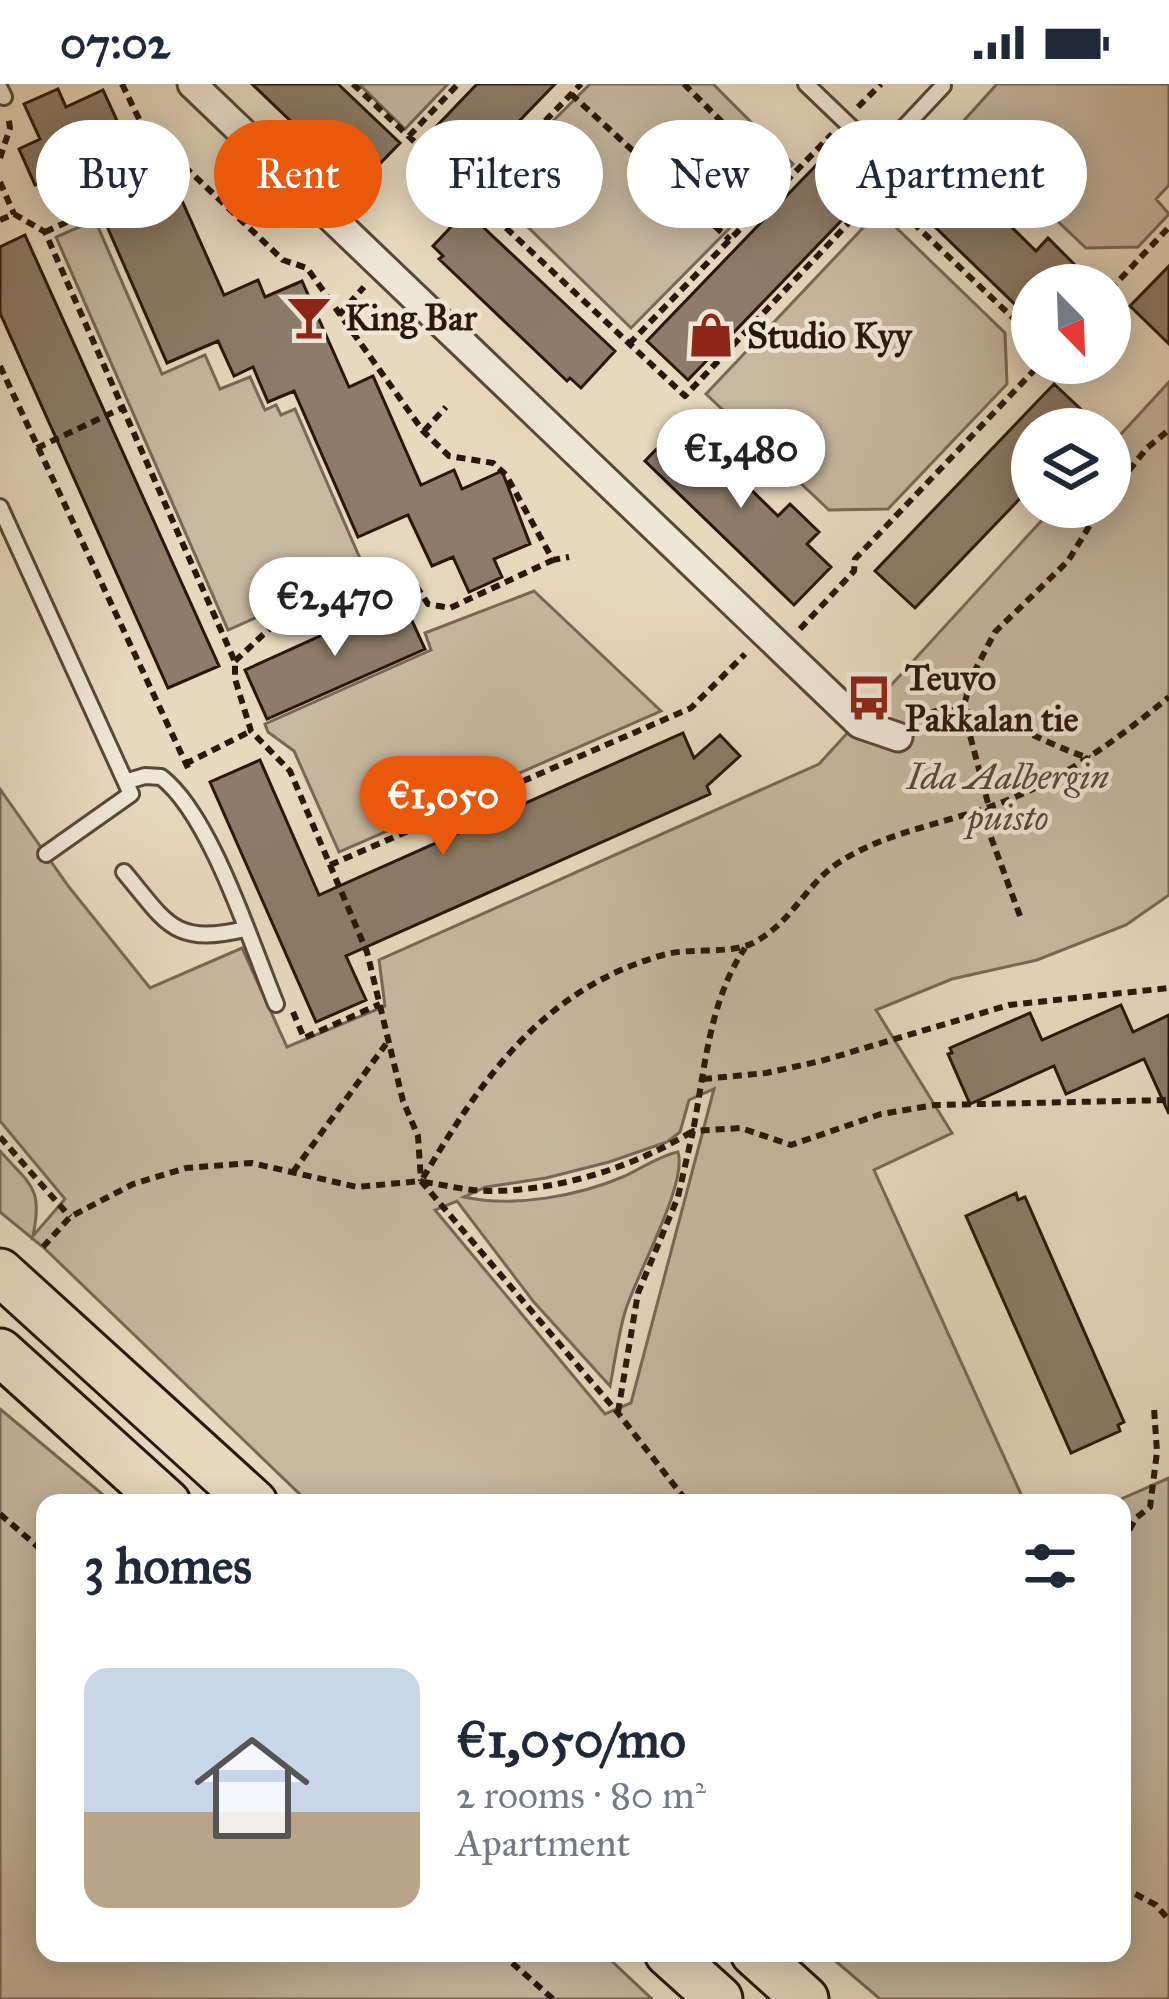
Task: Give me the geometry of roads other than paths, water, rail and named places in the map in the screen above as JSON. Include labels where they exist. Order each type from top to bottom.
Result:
[{"type":"highway","points":[[0,1272],[244,1494]]},
{"type":"highway","points":[[0,1352],[157,1494]]},
{"type":"highway","points":[[678,1962],[719,1999]]},
{"type":"highway","points":[[764,1962],[805,1999]]},
{"type":"street","points":[[192,84],[860,724],[898,737]]},
{"type":"lane","points":[[806,84],[879,154],[943,86]]},
{"type":"lane","points":[[0,507],[131,794],[46,854]]},
{"type":"lane","points":[[128,781],[161,777],[188,805],[276,1004]]},
{"type":"lane","points":[[124,872],[167,923],[186,934],[211,937],[245,929]]},
{"type":"place","name":"King Bar","points":[[309,317]]},
{"type":"place","name":"Studio Kyy","points":[[711,335]]},
{"type":"place","name":"Teuvo Pakkalan tie","points":[[869,698]]},
{"type":"park label","name":"Ida Aalbergin puisto","points":[[1008,796]]}]
